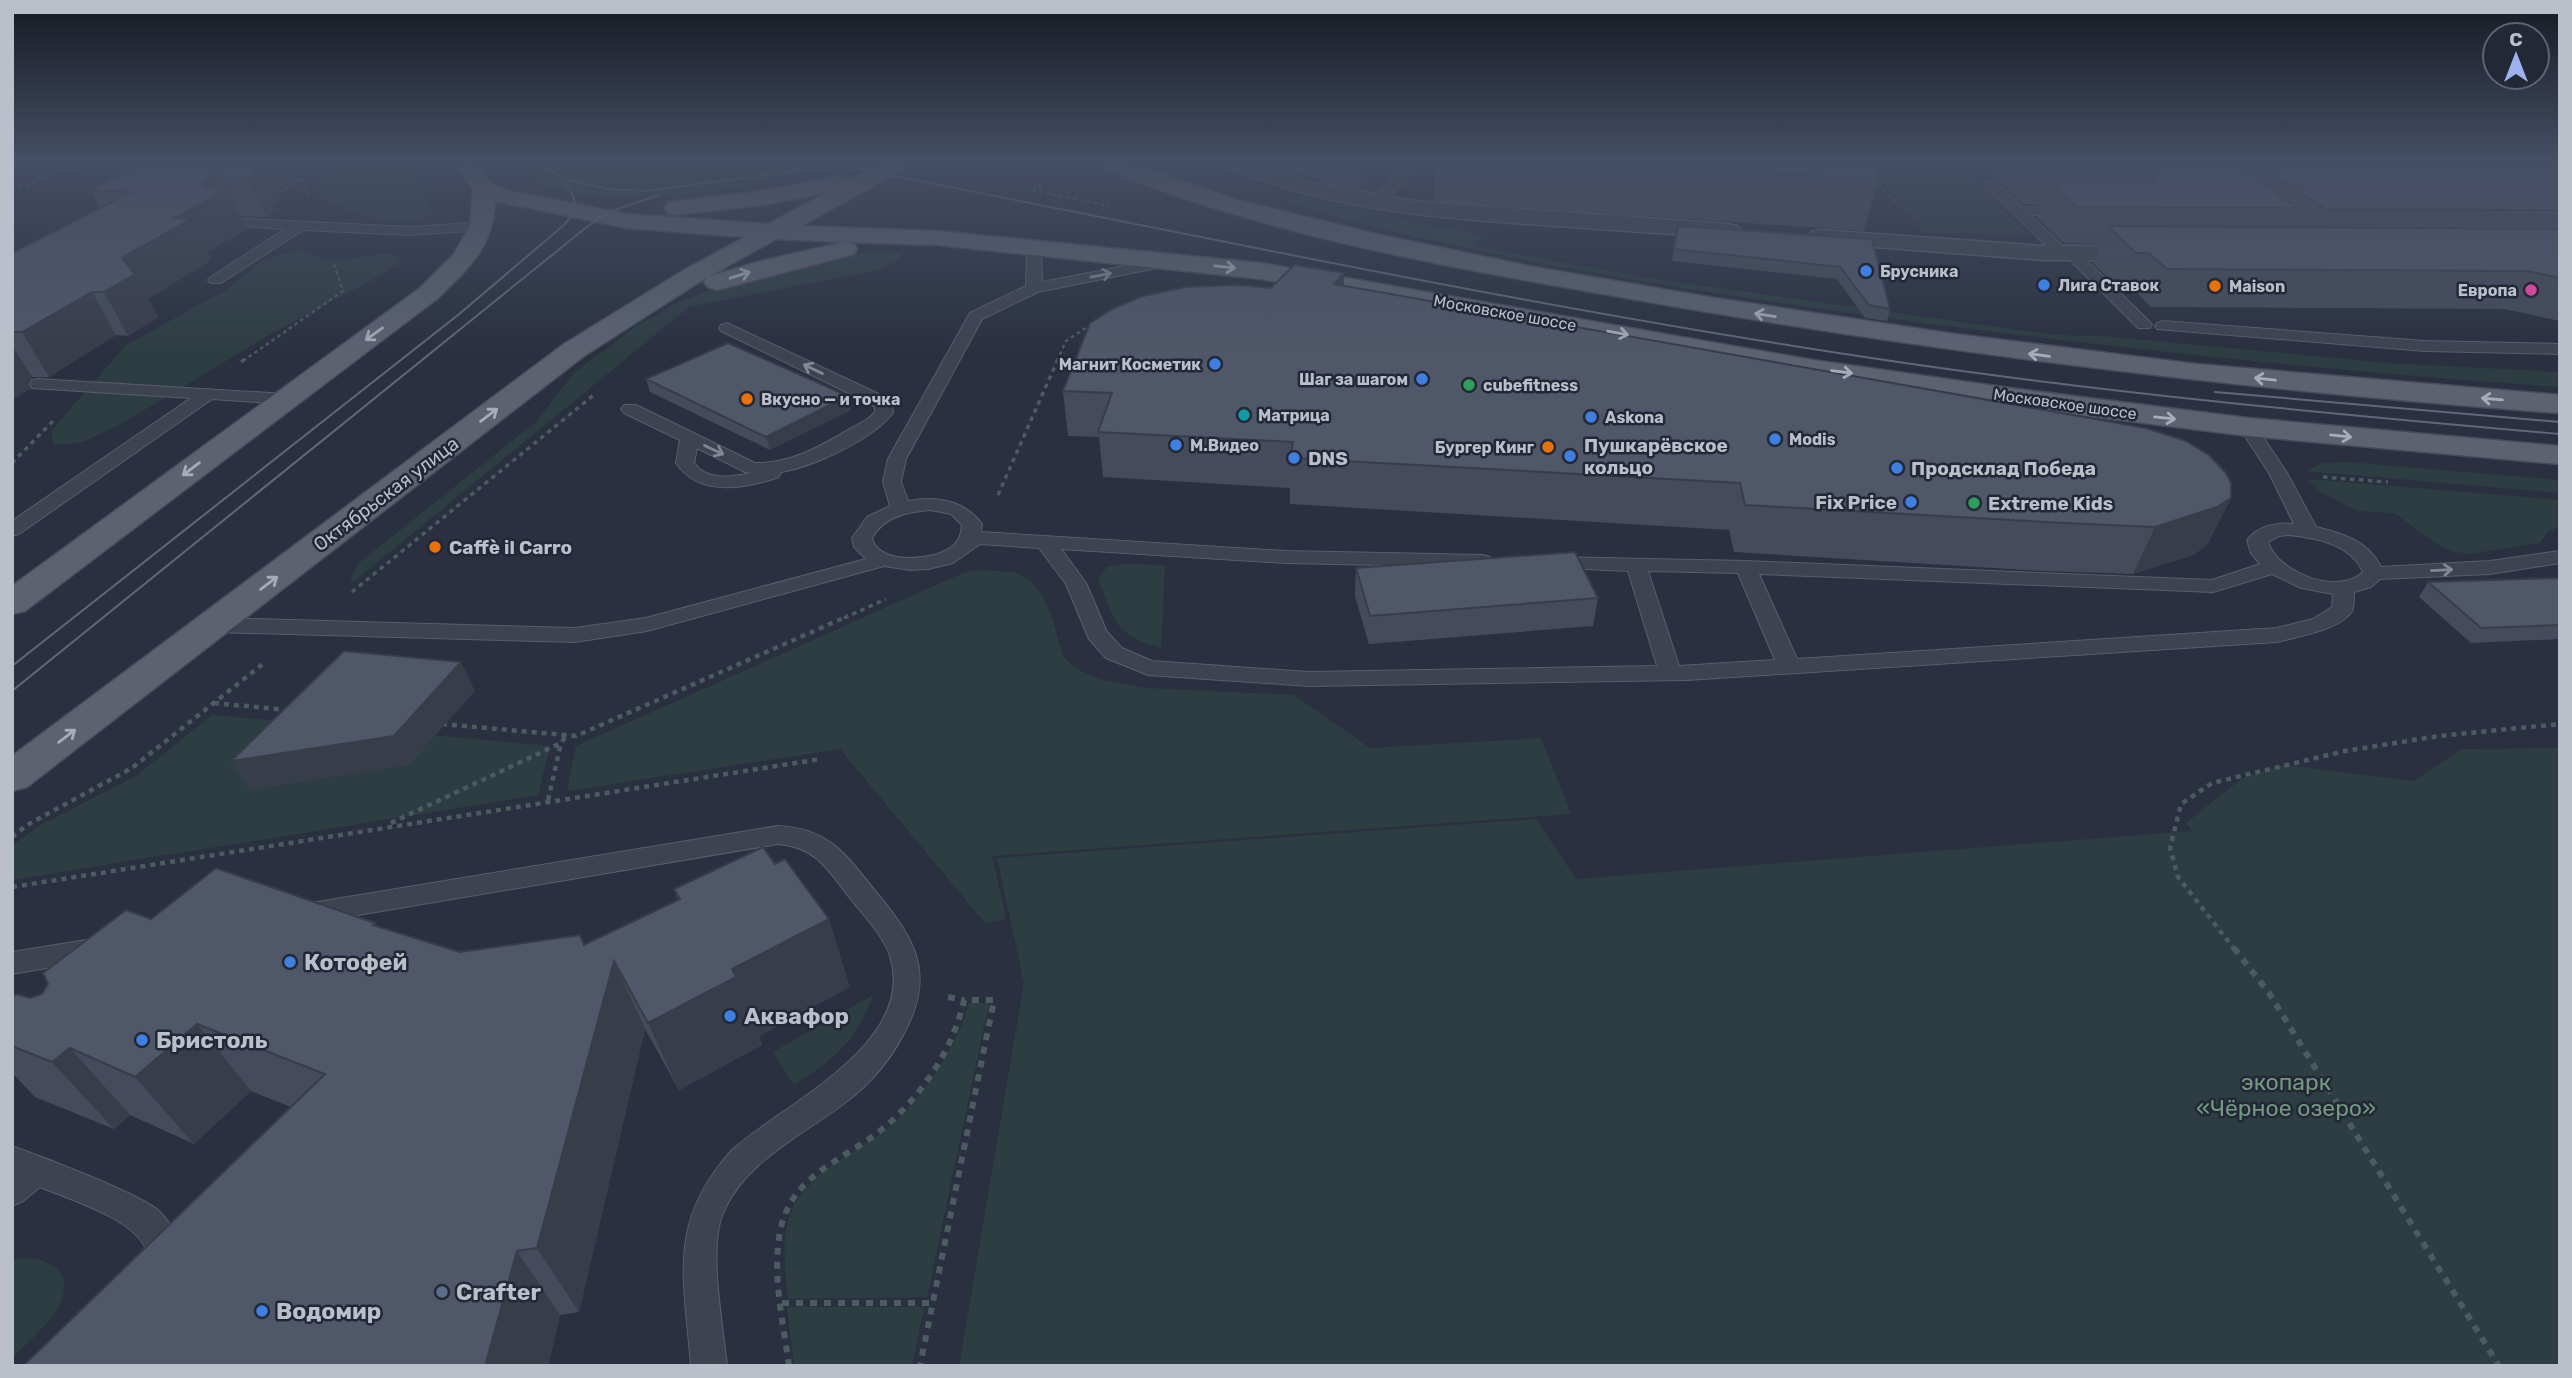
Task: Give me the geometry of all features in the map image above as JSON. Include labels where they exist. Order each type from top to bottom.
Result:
[{"type":"main road","name":"Московское шоссе","points":[[669,225],[774,232],[938,237],[1261,271],[1826,370],[2138,415],[2560,455]]},
{"type":"main road","name":"Октябрьская улица","points":[[12,777],[608,326],[693,275],[786,225]]},
{"type":"main road","points":[[1303,225],[1446,257],[1673,300],[2070,360],[2345,387],[2560,404]]},
{"type":"main road","points":[[12,603],[429,293],[464,258],[482,226]]},
{"type":"main road","points":[[608,326],[695,289],[774,265],[856,247],[938,237]]},
{"type":"street","points":[[1644,225],[1758,233]]},
{"type":"street","points":[[1798,235],[2066,253],[2171,253]]},
{"type":"lane","points":[[216,280],[301,225]]},
{"type":"lane","points":[[307,225],[411,231],[482,226]]},
{"type":"lane","points":[[2035,225],[2144,325]]},
{"type":"lane","points":[[1034,246],[1034,288]]},
{"type":"lane","points":[[900,508],[892,482],[897,459],[953,362],[976,316],[1034,288],[1171,261]]},
{"type":"lane","points":[[2163,326],[2425,346],[2560,349]]},
{"type":"lane","points":[[689,439],[685,463],[688,469],[712,481],[750,479],[796,464],[875,422],[884,413],[883,405],[727,328]]},
{"type":"lane","points":[[38,384],[286,399]]},
{"type":"lane","points":[[12,530],[208,394]]},
{"type":"lane","points":[[630,409],[752,468],[796,464]]},
{"type":"lane","points":[[2248,427],[2278,473],[2308,531]]},
{"type":"lane","points":[[880,561],[864,547],[862,538],[874,521],[900,508],[931,504],[958,510],[972,523],[970,541]]},
{"type":"lane","points":[[2274,530],[2308,531],[2346,544],[2371,564],[2374,573],[2370,581],[2360,586],[2344,588],[2305,582],[2273,566],[2262,557],[2257,548],[2257,540],[2274,530]]},
{"type":"lane","points":[[215,625],[575,635],[647,624],[880,561],[903,565],[930,563],[953,554],[978,538],[1286,557],[1501,562]]},
{"type":"lane","points":[[1045,542],[1076,583],[1097,634],[1114,653],[1149,668],[1309,679],[1670,673],[2277,635],[2321,624],[2342,608],[2344,588]]},
{"type":"lane","points":[[2374,573],[2476,568],[2534,563],[2560,557]]},
{"type":"lane","points":[[1528,562],[1746,567],[2213,586],[2273,566]]},
{"type":"lane","points":[[1636,565],[1670,673]]},
{"type":"lane","points":[[1746,567],[1789,666]]},
{"type":"lane","points":[[286,917],[778,835],[803,837],[825,847],[896,940],[905,960],[908,982],[905,1003],[883,1042],[846,1084],[751,1150],[726,1179],[707,1212],[702,1256],[709,1366]]},
{"type":"lane","points":[[12,963],[122,945]]},
{"type":"lane","points":[[20,1174],[122,1207],[148,1222],[164,1249],[162,1285],[156,1296]]},
{"type":"path","points":[[12,463],[86,386]]},
{"type":"path","points":[[12,836],[27,825],[132,768],[265,663]]},
{"type":"path","points":[[2499,1366],[2269,993],[2178,877],[2170,848],[2181,804],[2211,783],[2345,751],[2439,736],[2560,724]]},
{"type":"path","points":[[548,800],[561,743],[566,736]]},
{"type":"path","points":[[384,826],[561,743]]},
{"type":"path","points":[[12,887],[548,800],[821,759]]},
{"type":"path","points":[[789,1366],[779,1241],[788,1207],[798,1189],[815,1171],[885,1126],[928,1077],[958,1028],[964,1000],[994,1000],[920,1366]]},
{"type":"path","points":[[782,1303],[932,1303]]},
{"type":"green space","points":[[1368,225],[1429,225],[1484,235],[1473,246],[1654,279],[2056,335],[2102,336],[2388,363],[2560,372],[2560,387],[2156,351],[1955,327],[1647,282]]},
{"type":"green space","points":[[1917,225],[2019,225],[2027,233],[1924,233]]},
{"type":"green space","points":[[303,251],[330,260],[388,254],[403,259],[381,275],[271,334],[121,424],[85,441],[65,445],[53,444],[51,431],[126,345],[228,289],[263,260]]},
{"type":"green space","points":[[850,253],[903,253],[896,262],[879,270],[689,307],[352,583],[351,577],[359,563],[537,421],[574,373],[635,327],[673,305],[717,287]]},
{"type":"green space","points":[[2348,462],[2560,480],[2560,493],[2306,471],[2323,463]]},
{"type":"green space","points":[[2308,479],[2560,500],[2560,527],[2548,531],[2540,543],[2468,554],[2452,551],[2437,544],[2394,513],[2357,511],[2321,492]]},
{"type":"green space","points":[[1124,564],[1165,565],[1161,648],[1133,637],[1113,616],[1098,579],[1107,567]]},
{"type":"green space","points":[[978,570],[1014,572],[1030,580],[1042,595],[1051,614],[1063,656],[1075,668],[1098,679],[1147,688],[1294,695],[1370,748],[1541,738],[1571,814],[992,856],[1006,919],[985,923],[840,749],[567,791],[576,746],[963,573]]},
{"type":"green space","points":[[212,715],[550,746],[538,795],[12,880],[12,846],[37,827],[136,776]]},
{"type":"green space","name":"экопарк «Чёрное озеро»","points":[[2560,748],[2560,1366],[959,1366],[1024,983],[997,858],[1536,819],[1576,879],[2192,831],[2186,823],[2241,779],[2282,765],[2414,781],[2462,749]]},
{"type":"green space","points":[[873,995],[859,1025],[843,1048],[794,1085],[773,1052]]},
{"type":"green space","points":[[969,1003],[989,1003],[927,1297],[788,1299],[784,1250],[790,1214],[798,1199],[827,1169],[888,1128],[917,1099],[949,1051]]},
{"type":"green space","points":[[23,1258],[47,1262],[55,1267],[64,1282],[64,1291],[54,1314],[12,1358],[12,1260]]},
{"type":"green space","points":[[787,1307],[924,1307],[912,1366],[794,1366]]},
{"type":"building","points":[[66,225],[180,225],[122,258],[135,274],[104,292],[92,292],[22,332],[12,332],[12,253]]},
{"type":"building","points":[[1678,226],[1872,239],[1890,309],[1869,305],[1840,267],[1674,249]]},
{"type":"building","points":[[2107,226],[2560,229],[2560,278],[2527,271],[2167,269],[2149,253],[2136,253]]},
{"type":"building","name":"Пушкарёвское кольцо","points":[[1294,265],[1344,273],[1334,284],[2146,428],[2186,441],[2209,455],[2226,473],[2231,483],[2231,498],[2217,507],[2155,527],[1745,505],[1740,483],[1290,458],[1293,442],[1098,432],[1112,393],[1063,391],[1090,323],[1114,308],[1143,296],[1186,287],[1237,285],[1271,288]]},
{"type":"building","name":"Вкусно — и точка","points":[[728,343],[848,396],[766,437],[646,379]]},
{"type":"building","points":[[1575,552],[1598,598],[1370,616],[1356,568]]},
{"type":"building","points":[[2560,578],[2560,625],[2481,628],[2428,582]]},
{"type":"building","points":[[344,651],[461,662],[394,736],[231,761]]},
{"type":"building","points":[[763,847],[775,864],[785,859],[829,919],[732,969],[736,977],[648,1023],[614,961],[537,1248],[517,1251],[485,1366],[23,1366],[325,1074],[197,1024],[135,1077],[70,1048],[52,1062],[12,1046],[12,997],[16,994],[30,998],[42,994],[48,984],[43,973],[126,910],[151,919],[216,868],[375,923],[373,925],[460,952],[580,935],[584,945],[680,899],[674,889]]},
{"type":"tram line","points":[[12,666],[458,315],[564,225]]},
{"type":"tram line","points":[[12,691],[589,225]]},
{"type":"tram line","points":[[1143,225],[1493,294],[1878,359],[2133,392],[2560,434]]},
{"type":"tram line","points":[[2215,392],[2560,422]]},
{"type":"place","name":"Брусника","points":[[1866,271]]},
{"type":"place","name":"Лига Ставок","points":[[2044,285]]},
{"type":"place","name":"Maison","points":[[2215,286]]},
{"type":"place","name":"Европа","points":[[2531,290]]},
{"type":"place","name":"Магнит Косметик","points":[[1215,364]]},
{"type":"place","name":"Шаг за шагом","points":[[1422,379]]},
{"type":"place","name":"cubefitness","points":[[1469,385]]},
{"type":"place","name":"Вкусно — и точка","points":[[747,399]]},
{"type":"place","name":"Матрица","points":[[1244,415]]},
{"type":"place","name":"Askona","points":[[1591,417]]},
{"type":"place","name":"Modis","points":[[1775,439]]},
{"type":"place","name":"М.Видео","points":[[1176,445]]},
{"type":"place","name":"Бургер Кинг","points":[[1548,447]]},
{"type":"place","name":"Пушкарёвское кольцо","points":[[1570,456]]},
{"type":"place","name":"DNS","points":[[1294,458]]},
{"type":"place","name":"Продсклад Победа","points":[[1897,468]]},
{"type":"place","name":"Fix Price","points":[[1911,502]]},
{"type":"place","name":"Extreme Kids","points":[[1974,503]]},
{"type":"place","name":"Caffè il Carro","points":[[435,547]]},
{"type":"place","name":"Котофей","points":[[290,962]]},
{"type":"place","name":"Аквафор","points":[[730,1016]]},
{"type":"place","name":"Бристоль","points":[[142,1040]]},
{"type":"place","name":"Crafter","points":[[442,1292]]},
{"type":"place","name":"Водомир","points":[[262,1311]]}]
